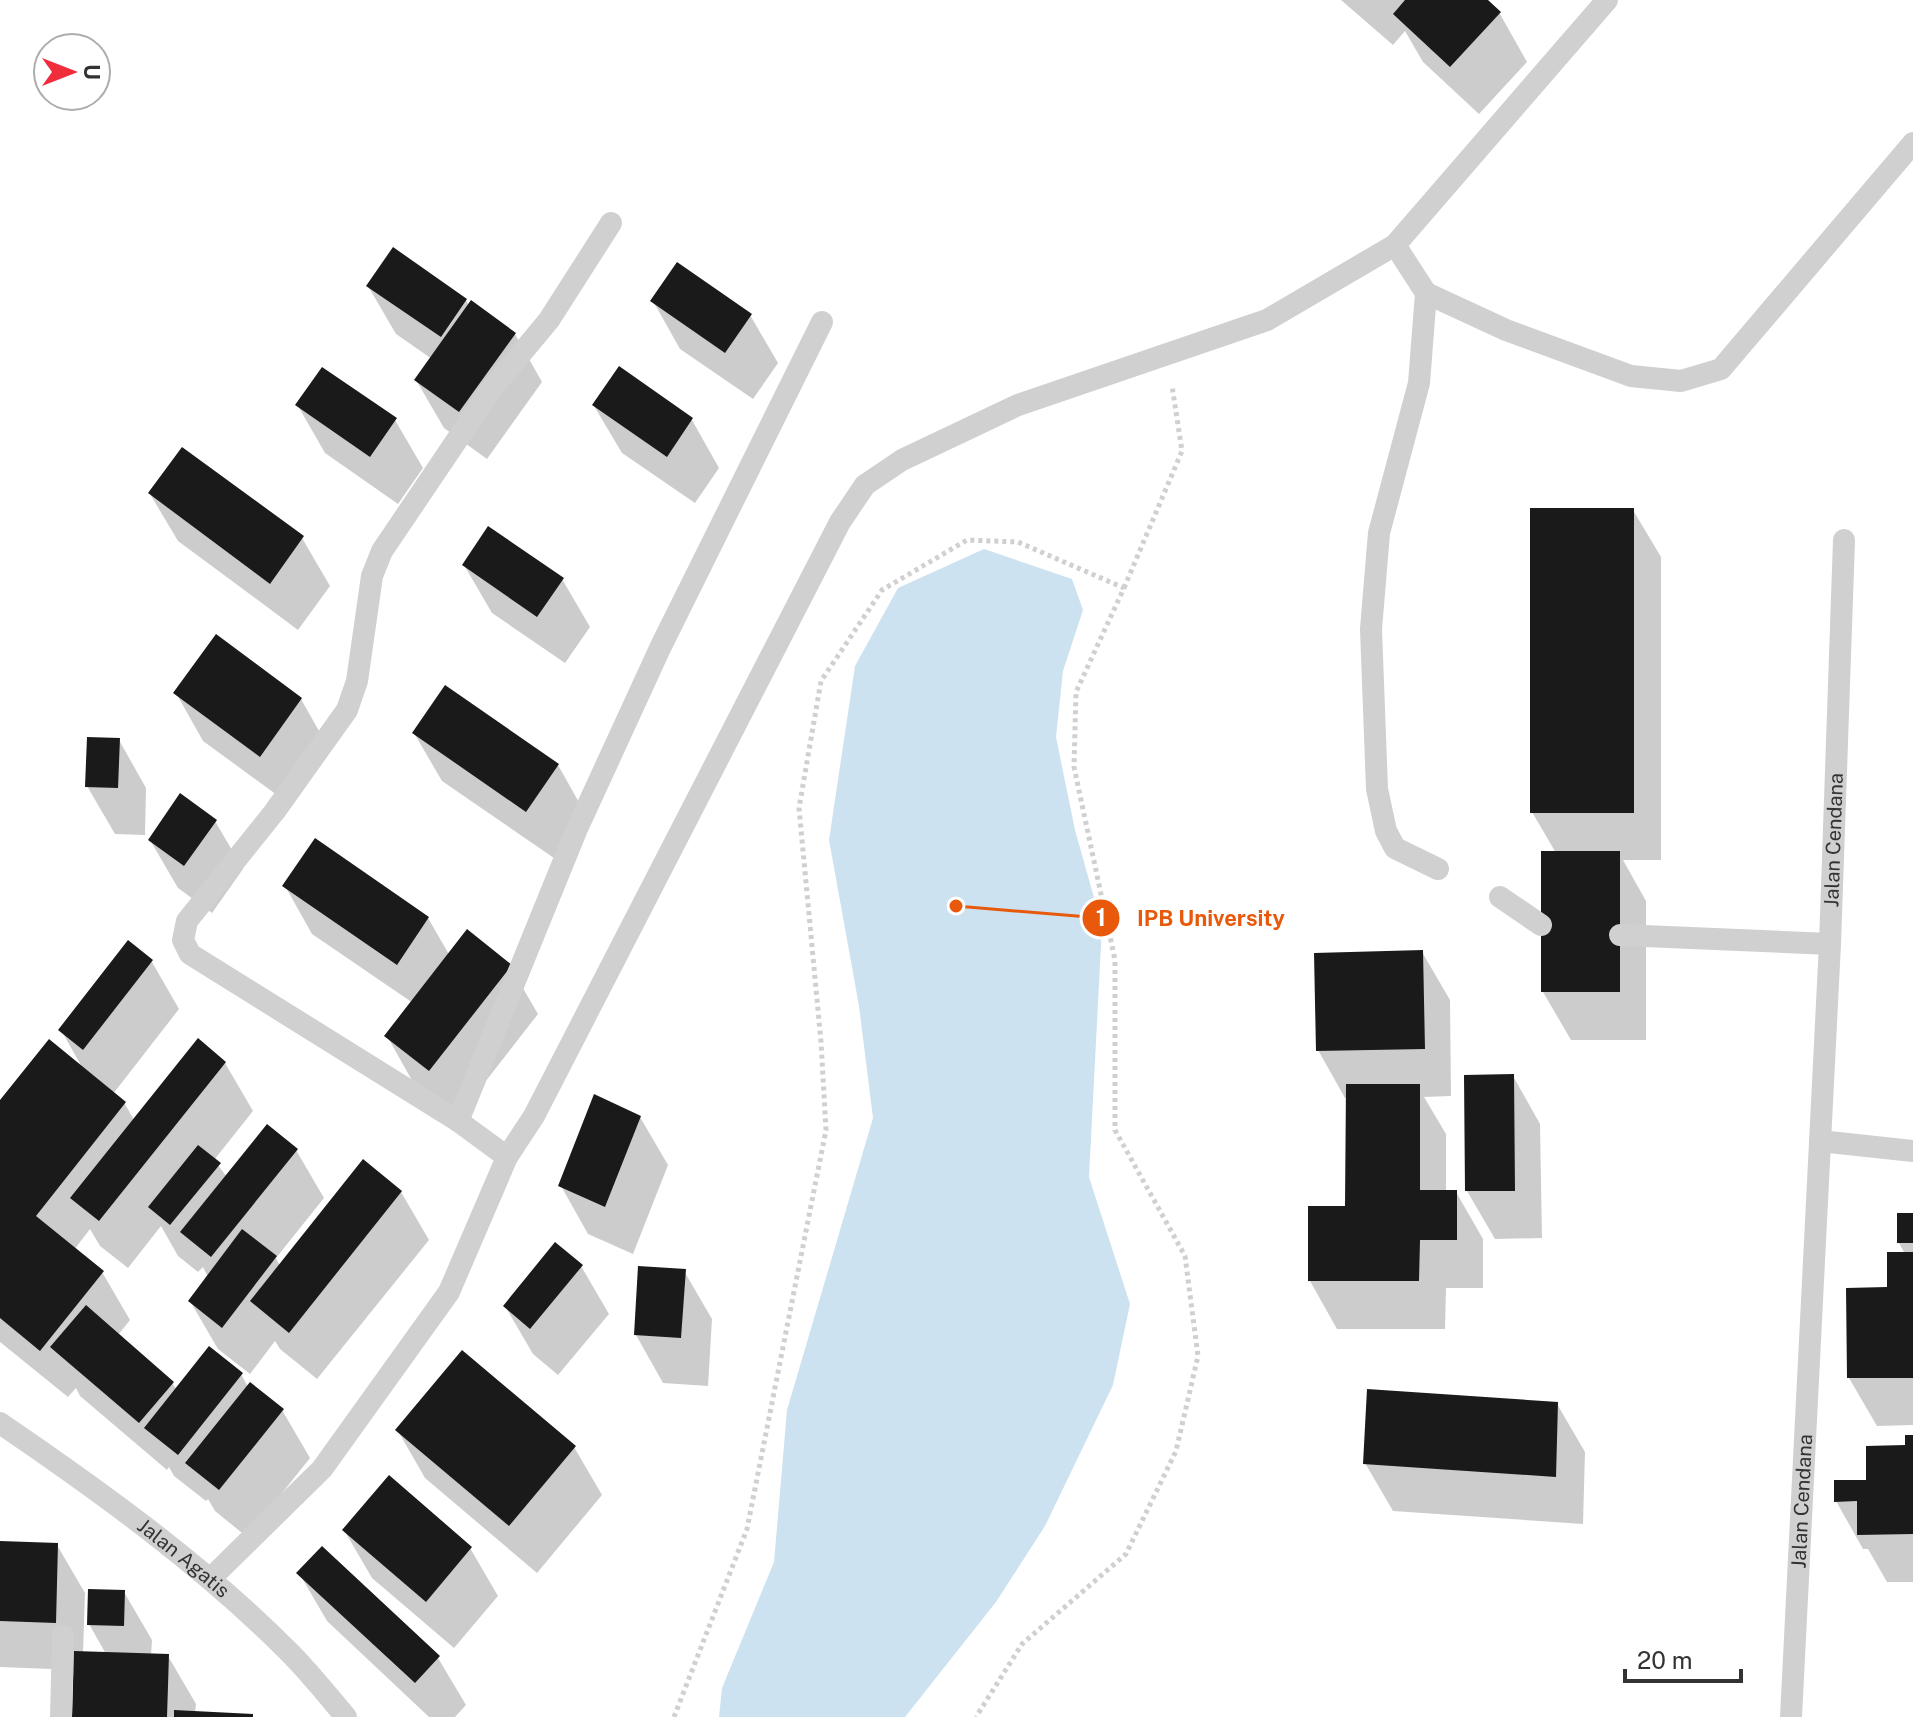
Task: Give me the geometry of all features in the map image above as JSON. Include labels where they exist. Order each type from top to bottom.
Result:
[{"type":"lane","points":[[210,1579],[322,1469],[449,1292],[507,1157],[541,1102],[840,522],[865,485],[902,460],[1018,405],[1267,320],[1395,245],[1607,0]]},
{"type":"lane","points":[[1395,245],[1426,293],[1506,330],[1631,376],[1681,381],[1721,369],[1913,143]]},
{"type":"lane","points":[[507,1157],[458,1121],[190,954],[183,940],[187,921],[275,811],[347,710],[357,681],[372,576],[382,551],[490,391],[549,320],[611,223]]},
{"type":"lane","points":[[1426,293],[1419,383],[1379,533],[1371,629],[1377,789],[1386,831],[1395,848],[1438,869]]},
{"type":"lane","points":[[458,1121],[602,774],[661,646],[822,322]]},
{"type":"lane","name":"Jalan Cendana","points":[[1791,1717],[1830,944],[1844,540]]},
{"type":"lane","points":[[1500,897],[1541,925]]},
{"type":"lane","points":[[1620,935],[1830,944]]},
{"type":"lane","points":[[1820,1141],[1913,1151]]},
{"type":"lane","name":"Jalan Agatis","points":[[0,1423],[210,1579],[291,1654],[346,1717]]},
{"type":"lane","points":[[61,1717],[63,1636]]},
{"type":"path","points":[[976,1717],[1022,1644],[1126,1554],[1176,1451],[1198,1356],[1185,1256],[1115,1130],[1115,960],[1074,767],[1076,692],[1182,451],[1167,354]]},
{"type":"path","points":[[674,1717],[747,1529],[826,1130],[799,808],[821,681],[882,590],[967,540],[1018,542],[1124,588]]},
{"type":"water","points":[[984,549],[1072,579],[1083,610],[1063,671],[1056,737],[1075,830],[1102,926],[1089,1177],[1130,1304],[1113,1385],[1045,1526],[996,1602],[905,1717],[719,1717],[722,1688],[774,1562],[787,1410],[873,1118],[859,1006],[829,840],[855,666],[898,588]]},
{"type":"building","points":[[1405,0],[1488,0],[1501,12],[1450,67],[1393,14]]},
{"type":"building","points":[[393,247],[467,299],[441,337],[366,286]]},
{"type":"building","points":[[677,262],[752,314],[725,353],[650,301]]},
{"type":"building","points":[[471,300],[516,333],[459,412],[414,380]]},
{"type":"building","points":[[619,366],[693,418],[667,457],[592,405]]},
{"type":"building","points":[[322,367],[397,418],[370,457],[295,405]]},
{"type":"building","points":[[182,447],[304,536],[270,584],[148,493]]},
{"type":"building","points":[[1530,508],[1634,508],[1634,813],[1530,813]]},
{"type":"building","points":[[488,526],[564,578],[537,617],[462,565]]},
{"type":"building","points":[[216,634],[302,698],[260,757],[173,693]]},
{"type":"building","points":[[445,685],[559,764],[526,812],[412,733]]},
{"type":"building","points":[[87,737],[120,738],[118,788],[85,787]]},
{"type":"building","points":[[180,793],[217,820],[184,866],[148,840]]},
{"type":"building","points":[[315,838],[429,917],[397,965],[282,886]]},
{"type":"building","points":[[1541,851],[1620,851],[1620,992],[1541,992]]},
{"type":"building","points":[[467,929],[512,965],[429,1071],[384,1036]]},
{"type":"building","points":[[128,940],[153,960],[83,1050],[58,1030]]},
{"type":"building","points":[[1423,950],[1425,1049],[1316,1051],[1314,953]]},
{"type":"building","points":[[198,1038],[226,1062],[99,1221],[70,1198]]},
{"type":"building","points":[[49,1039],[126,1102],[36,1216],[104,1271],[40,1351],[0,1318],[0,1100]]},
{"type":"building","points":[[1514,1074],[1515,1191],[1465,1191],[1464,1075]]},
{"type":"building","points":[[1346,1084],[1420,1084],[1420,1190],[1457,1190],[1457,1240],[1420,1240],[1419,1281],[1308,1281],[1308,1206],[1345,1206]]},
{"type":"building","points":[[594,1094],[641,1116],[605,1207],[558,1186]]},
{"type":"building","points":[[267,1124],[298,1149],[211,1257],[180,1232]]},
{"type":"building","points":[[198,1145],[221,1163],[170,1225],[148,1207]]},
{"type":"building","points":[[363,1159],[402,1191],[289,1333],[250,1301]]},
{"type":"building","points":[[1897,1213],[1913,1213],[1913,1243],[1897,1243]]},
{"type":"building","points":[[242,1229],[277,1256],[222,1328],[188,1301]]},
{"type":"building","points":[[555,1242],[583,1265],[530,1329],[503,1306]]},
{"type":"building","points":[[1887,1252],[1913,1252],[1913,1378],[1847,1378],[1846,1288],[1887,1287]]},
{"type":"building","points":[[638,1266],[686,1269],[681,1338],[634,1335]]},
{"type":"building","points":[[86,1305],[174,1382],[139,1423],[50,1347]]},
{"type":"building","points":[[209,1346],[243,1373],[178,1455],[144,1428]]},
{"type":"building","points":[[462,1350],[576,1446],[509,1526],[395,1430]]},
{"type":"building","points":[[250,1382],[284,1409],[219,1490],[185,1463]]},
{"type":"building","points":[[1367,1389],[1558,1402],[1556,1477],[1363,1464]]},
{"type":"building","points":[[1905,1435],[1913,1435],[1913,1534],[1857,1535],[1857,1501],[1834,1502],[1834,1480],[1866,1480],[1866,1446],[1905,1445]]},
{"type":"building","points":[[389,1475],[472,1547],[426,1602],[342,1530]]},
{"type":"building","points":[[0,1541],[58,1543],[56,1623],[0,1621]]},
{"type":"building","points":[[322,1546],[440,1656],[415,1683],[296,1573]]},
{"type":"building","points":[[88,1589],[125,1590],[124,1626],[87,1625]]},
{"type":"building","points":[[74,1651],[169,1654],[167,1717],[72,1717]]},
{"type":"building","points":[[174,1710],[253,1714],[253,1717],[174,1717]]},
{"type":"place","name":"IPB University","points":[[956,906]]}]
